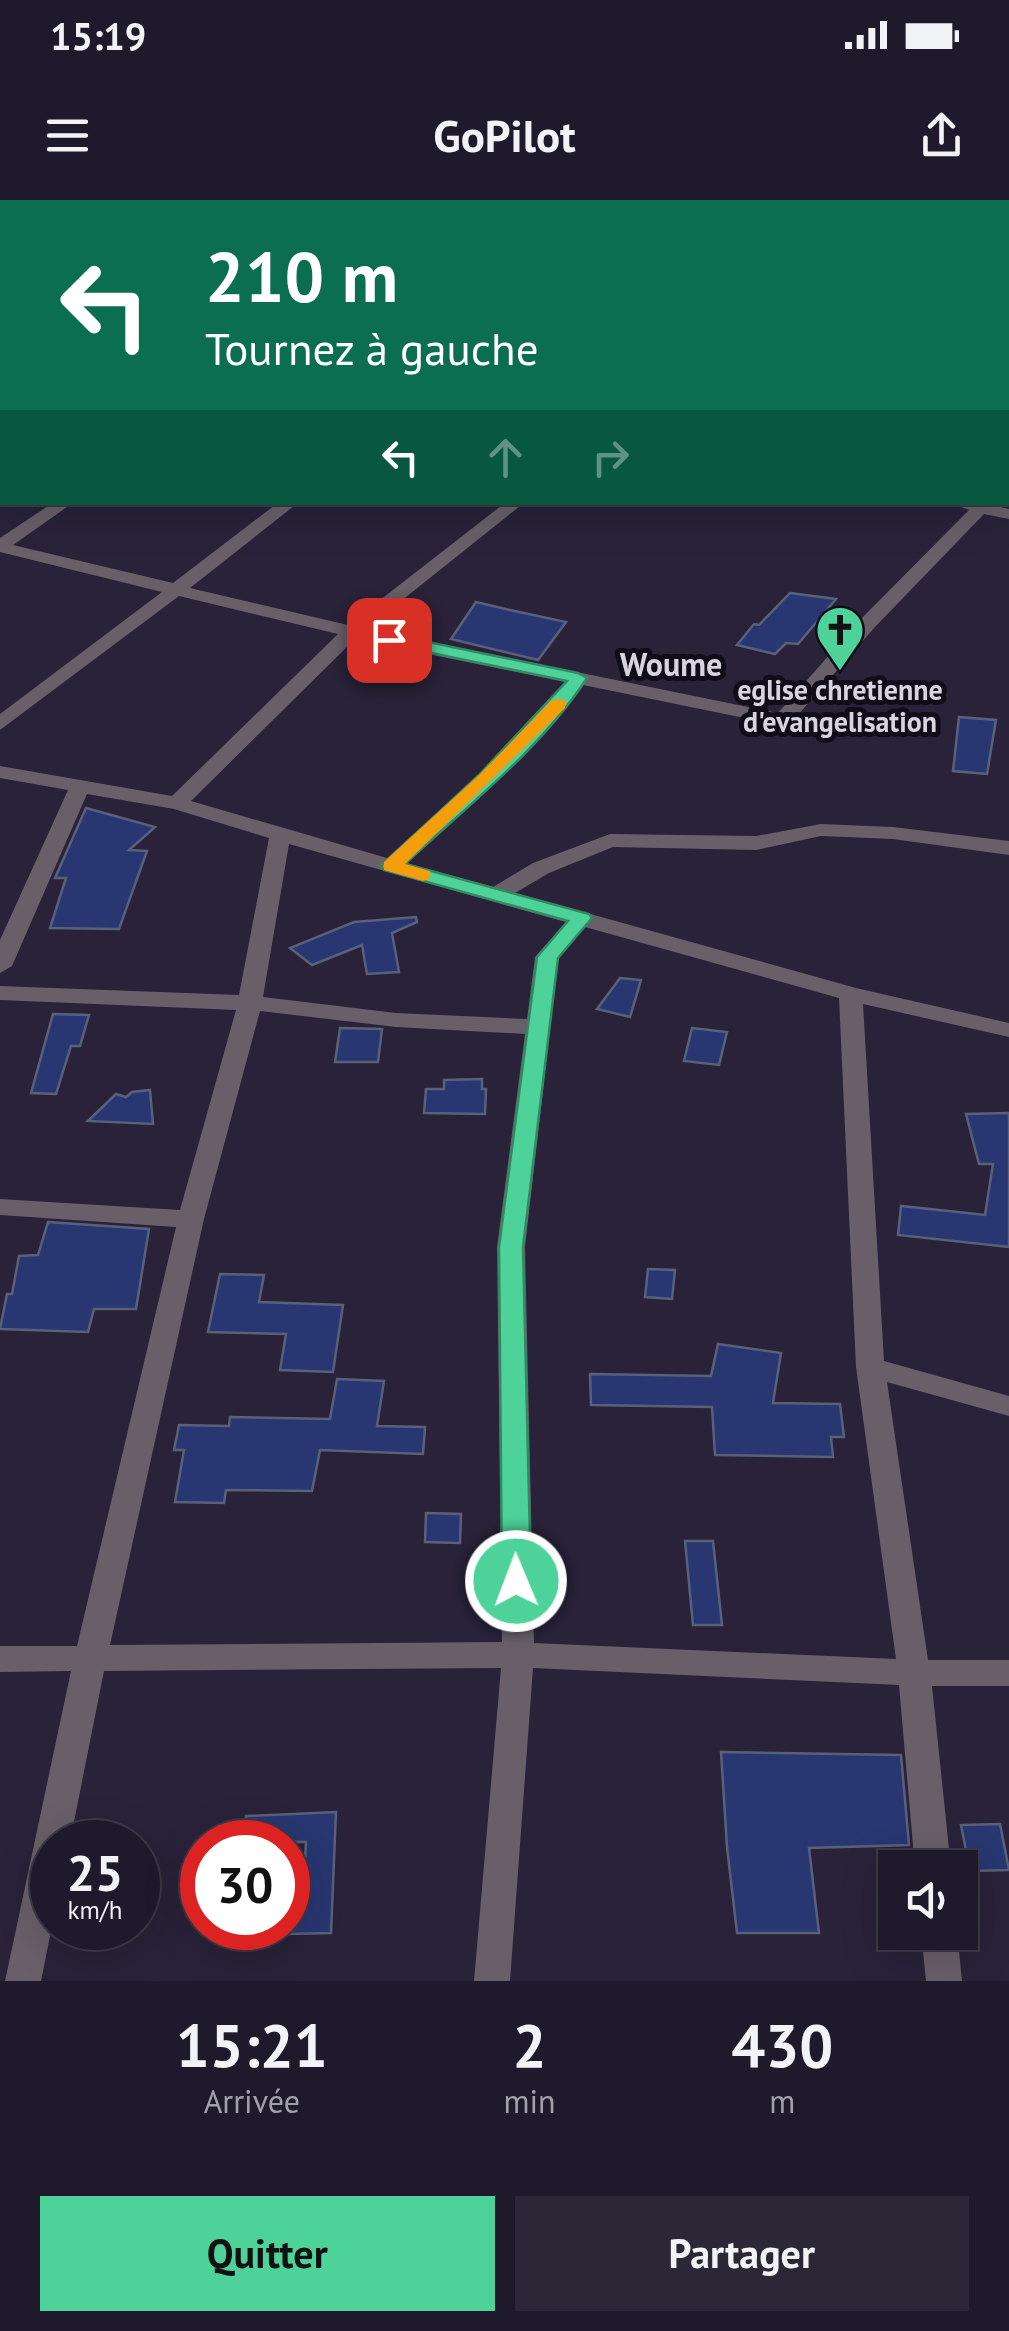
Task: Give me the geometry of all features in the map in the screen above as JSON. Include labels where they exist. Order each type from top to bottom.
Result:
[{"type":"street","points":[[0,546],[62,505]]},
{"type":"street","points":[[0,724],[287,505]]},
{"type":"street","points":[[177,803],[351,632],[513,505]]},
{"type":"street","points":[[0,546],[351,632],[783,720],[868,623],[984,505],[1009,514]]},
{"type":"street","points":[[391,866],[485,779],[566,697],[578,678]]},
{"type":"street","points":[[0,772],[177,803],[280,836],[852,994],[1009,1030]]},
{"type":"street","points":[[0,966],[79,788]]},
{"type":"street","points":[[496,895],[541,868],[610,841],[681,838],[756,843],[821,830],[894,833],[1009,848]]},
{"type":"street","points":[[23,1981],[90,1660],[191,1219],[250,1003],[280,836]]},
{"type":"street","points":[[492,1981],[518,1655],[511,1247],[547,957],[581,918]]},
{"type":"street","points":[[0,993],[250,1003],[396,1020],[538,1027]]},
{"type":"street","points":[[852,994],[870,1367],[914,1673],[931,1850]]},
{"type":"street","points":[[0,1207],[191,1219]]},
{"type":"street","points":[[870,1367],[1009,1406]]},
{"type":"street","points":[[0,1659],[518,1655],[914,1673],[1009,1672]]},
{"type":"street","points":[[941,1950],[944,1981]]},
{"type":"building","points":[[790,593],[836,599],[798,644],[786,643],[775,654],[737,645],[754,624],[759,625]]},
{"type":"building","points":[[476,602],[566,622],[538,660],[451,639]]},
{"type":"building","points":[[959,717],[996,720],[987,774],[953,771]]},
{"type":"building","points":[[86,808],[155,827],[129,850],[147,851],[119,929],[50,928],[66,878],[55,878]]},
{"type":"building","points":[[416,917],[417,922],[392,933],[399,972],[367,974],[362,945],[312,965],[290,948],[354,922]]},
{"type":"building","points":[[620,978],[641,980],[630,1017],[597,1009]]},
{"type":"building","points":[[53,1014],[89,1015],[80,1046],[71,1046],[56,1094],[31,1093]]},
{"type":"building","points":[[340,1028],[382,1029],[378,1062],[335,1062]]},
{"type":"building","points":[[692,1028],[727,1032],[719,1065],[684,1061]]},
{"type":"building","points":[[482,1079],[482,1089],[486,1089],[485,1114],[424,1113],[426,1089],[444,1089],[444,1080]]},
{"type":"building","points":[[150,1090],[153,1124],[88,1121],[116,1094],[126,1097],[132,1092]]},
{"type":"building","points":[[1009,1113],[1009,1247],[898,1235],[901,1206],[985,1215],[993,1164],[979,1164],[966,1114]]},
{"type":"building","points":[[48,1222],[149,1229],[136,1309],[94,1309],[88,1332],[0,1329],[19,1256],[38,1255]]},
{"type":"building","points":[[648,1269],[675,1270],[672,1299],[645,1297]]},
{"type":"building","points":[[220,1274],[264,1275],[259,1302],[343,1305],[333,1372],[280,1370],[286,1334],[208,1332]]},
{"type":"building","points":[[718,1344],[781,1353],[773,1403],[840,1404],[844,1437],[831,1437],[833,1457],[715,1455],[712,1407],[591,1405],[590,1374],[711,1376]]},
{"type":"building","points":[[337,1379],[384,1381],[377,1426],[425,1427],[423,1454],[320,1450],[312,1491],[226,1490],[224,1503],[175,1502],[184,1450],[174,1450],[179,1425],[229,1426],[230,1417],[330,1419]]},
{"type":"building","points":[[426,1513],[461,1514],[460,1543],[425,1542]]},
{"type":"building","points":[[685,1541],[713,1541],[722,1625],[693,1625]]},
{"type":"building","points":[[721,1752],[901,1755],[909,1845],[809,1848],[819,1933],[737,1933]]},
{"type":"building","points":[[336,1812],[331,1933],[310,1933],[310,1820],[246,1820],[246,1816]]},
{"type":"building","points":[[1000,1824],[1009,1870],[978,1871],[978,1850],[966,1850],[961,1825]]},
{"type":"slow traffic","points":[[423,875],[391,866],[559,704]]},
{"type":"place","name":"eglise chretienne d'evangelisation","points":[[840,672]]},
{"type":"district","name":"Woume","points":[[671,665]]},
{"type":"route","points":[[389,640],[578,678],[566,697],[485,779],[391,866],[581,918],[547,957],[511,1247],[516,1581]]}]
